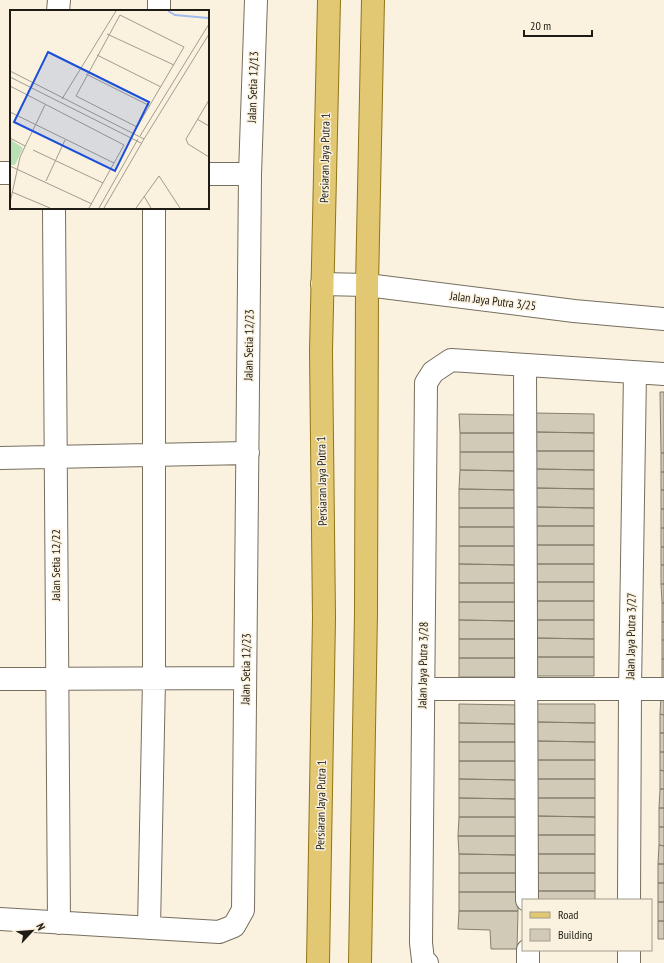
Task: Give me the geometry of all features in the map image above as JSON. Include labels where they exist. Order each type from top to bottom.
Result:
[{"type":"main road","name":"Persiaran Jaya Putra 1","points":[[318,963],[324,618],[321,351],[329,0]]},
{"type":"main road","points":[[360,963],[366,614],[367,285],[373,0]]},
{"type":"street","points":[[58,10],[59,0]]},
{"type":"street","name":"Jalan Setia 12/13","points":[[250,174],[256,0]]},
{"type":"street","points":[[209,174],[250,174]]},
{"type":"street","name":"Jalan Setia 12/23","points":[[0,920],[219,932],[234,926],[243,910],[250,174]]},
{"type":"street","name":"Jalan Setia 12/22","points":[[54,209],[59,923]]},
{"type":"street","points":[[149,928],[154,678],[154,209]]},
{"type":"street","name":"Jalan Jaya Putra 3/25","points":[[322,284],[367,285],[574,311],[664,319]]},
{"type":"street","name":"Jalan Jaya Putra 3/28","points":[[425,961],[420,943],[426,383],[434,372],[451,360],[525,365]]},
{"type":"street","points":[[527,899],[525,365],[664,374]]},
{"type":"street","name":"Jalan Jaya Putra 3/27","points":[[629,899],[630,689],[635,373]]},
{"type":"street","points":[[0,458],[248,453]]},
{"type":"street","points":[[0,679],[245,678]]},
{"type":"street","points":[[423,690],[664,689]]},
{"type":"street","points":[[528,951],[528,963]]},
{"type":"street","points":[[629,951],[629,963]]},
{"type":"building","points":[[660,392],[664,392],[664,453],[661,453]]},
{"type":"building","points":[[535,413],[594,414],[594,433],[535,432]]},
{"type":"building","points":[[459,414],[519,415],[519,433],[460,433]]},
{"type":"building","points":[[535,432],[594,433],[594,451],[535,451]]},
{"type":"building","points":[[460,433],[519,433],[519,452],[460,452]]},
{"type":"building","points":[[535,451],[594,451],[594,470],[535,469]]},
{"type":"building","points":[[460,452],[519,452],[518,471],[460,470]]},
{"type":"building","points":[[661,453],[664,453],[664,472],[661,472]]},
{"type":"building","points":[[535,469],[594,470],[594,489],[535,488]]},
{"type":"building","points":[[460,470],[518,471],[519,490],[459,489]]},
{"type":"building","points":[[661,472],[664,472],[664,490],[661,490]]},
{"type":"building","points":[[535,488],[594,489],[594,508],[535,507]]},
{"type":"building","points":[[459,489],[519,490],[519,508],[459,508]]},
{"type":"building","points":[[661,490],[664,490],[664,509],[661,509]]},
{"type":"building","points":[[535,507],[594,508],[594,526],[535,526]]},
{"type":"building","points":[[459,508],[519,508],[519,527],[459,527]]},
{"type":"building","points":[[661,509],[664,509],[664,528],[661,528]]},
{"type":"building","points":[[535,526],[594,526],[594,545],[535,545]]},
{"type":"building","points":[[459,527],[519,527],[519,546],[459,546]]},
{"type":"building","points":[[661,528],[664,528],[664,547],[661,547]]},
{"type":"building","points":[[535,545],[594,545],[594,564],[535,564]]},
{"type":"building","points":[[459,546],[519,546],[519,565],[459,564]]},
{"type":"building","points":[[661,547],[664,547],[664,565],[661,565]]},
{"type":"building","points":[[459,564],[519,565],[518,583],[459,583]]},
{"type":"building","points":[[535,564],[594,564],[594,582],[535,582]]},
{"type":"building","points":[[661,565],[664,565],[664,584],[661,584]]},
{"type":"building","points":[[535,582],[594,582],[594,601],[535,601]]},
{"type":"building","points":[[459,583],[518,583],[518,602],[459,602]]},
{"type":"building","points":[[661,584],[664,584],[664,603],[662,603]]},
{"type":"building","points":[[535,601],[594,601],[594,620],[535,620]]},
{"type":"building","points":[[459,602],[518,602],[518,621],[459,620]]},
{"type":"building","points":[[662,603],[664,603],[664,622],[662,622]]},
{"type":"building","points":[[459,620],[518,621],[519,639],[459,639]]},
{"type":"building","points":[[535,620],[594,620],[594,639],[535,638]]},
{"type":"building","points":[[662,622],[664,622],[664,640],[662,640]]},
{"type":"building","points":[[535,638],[594,639],[594,657],[535,657]]},
{"type":"building","points":[[459,639],[519,639],[519,658],[459,658]]},
{"type":"building","points":[[662,640],[664,640],[664,659],[662,659]]},
{"type":"building","points":[[535,657],[594,657],[594,676],[535,676]]},
{"type":"building","points":[[459,658],[519,658],[518,677],[459,677]]},
{"type":"building","points":[[662,659],[664,659],[664,678],[662,678]]},
{"type":"building","points":[[661,696],[664,696],[664,715],[660,714]]},
{"type":"building","points":[[459,704],[518,705],[518,724],[459,723]]},
{"type":"building","points":[[536,704],[595,704],[595,723],[536,722]]},
{"type":"building","points":[[660,714],[664,715],[664,733],[660,733]]},
{"type":"building","points":[[536,722],[595,723],[595,742],[536,741]]},
{"type":"building","points":[[459,723],[518,724],[518,742],[459,742]]},
{"type":"building","points":[[660,733],[664,733],[664,752],[660,752]]},
{"type":"building","points":[[536,741],[595,742],[595,760],[536,760]]},
{"type":"building","points":[[459,742],[518,742],[518,761],[459,761]]},
{"type":"building","points":[[660,752],[664,752],[664,771],[660,770]]},
{"type":"building","points":[[536,760],[595,760],[595,779],[536,779]]},
{"type":"building","points":[[459,761],[518,761],[518,780],[459,779]]},
{"type":"building","points":[[660,770],[664,771],[664,789],[660,789]]},
{"type":"building","points":[[459,779],[518,780],[518,799],[459,798]]},
{"type":"building","points":[[536,779],[595,779],[595,798],[536,798]]},
{"type":"building","points":[[660,789],[664,789],[664,808],[659,808]]},
{"type":"building","points":[[459,798],[518,799],[518,817],[459,817]]},
{"type":"building","points":[[536,798],[595,798],[595,817],[536,816]]},
{"type":"building","points":[[659,808],[664,808],[664,827],[659,827]]},
{"type":"building","points":[[536,816],[595,817],[595,835],[536,835]]},
{"type":"building","points":[[459,817],[518,817],[518,836],[458,836]]},
{"type":"building","points":[[659,827],[664,827],[664,846],[659,845]]},
{"type":"building","points":[[536,835],[595,835],[595,854],[536,854]]},
{"type":"building","points":[[458,836],[518,836],[518,855],[459,854]]},
{"type":"building","points":[[659,845],[664,846],[664,864],[658,864]]},
{"type":"building","points":[[459,854],[518,855],[518,873],[459,873]]},
{"type":"building","points":[[536,854],[595,854],[595,873],[536,873]]},
{"type":"building","points":[[658,864],[664,864],[664,883],[658,883]]},
{"type":"building","points":[[459,873],[518,873],[518,892],[459,892]]},
{"type":"building","points":[[536,873],[595,873],[595,891],[536,891]]},
{"type":"building","points":[[658,883],[664,883],[664,902],[658,902]]},
{"type":"building","points":[[536,891],[595,891],[595,899],[536,899]]},
{"type":"building","points":[[459,892],[518,892],[518,911],[459,911]]},
{"type":"building","points":[[658,902],[664,902],[664,921],[658,921]]},
{"type":"building","points":[[459,911],[518,911],[517,949],[491,949],[490,930],[458,929]]},
{"type":"building","points":[[658,921],[664,921],[664,939],[658,939]]}]
